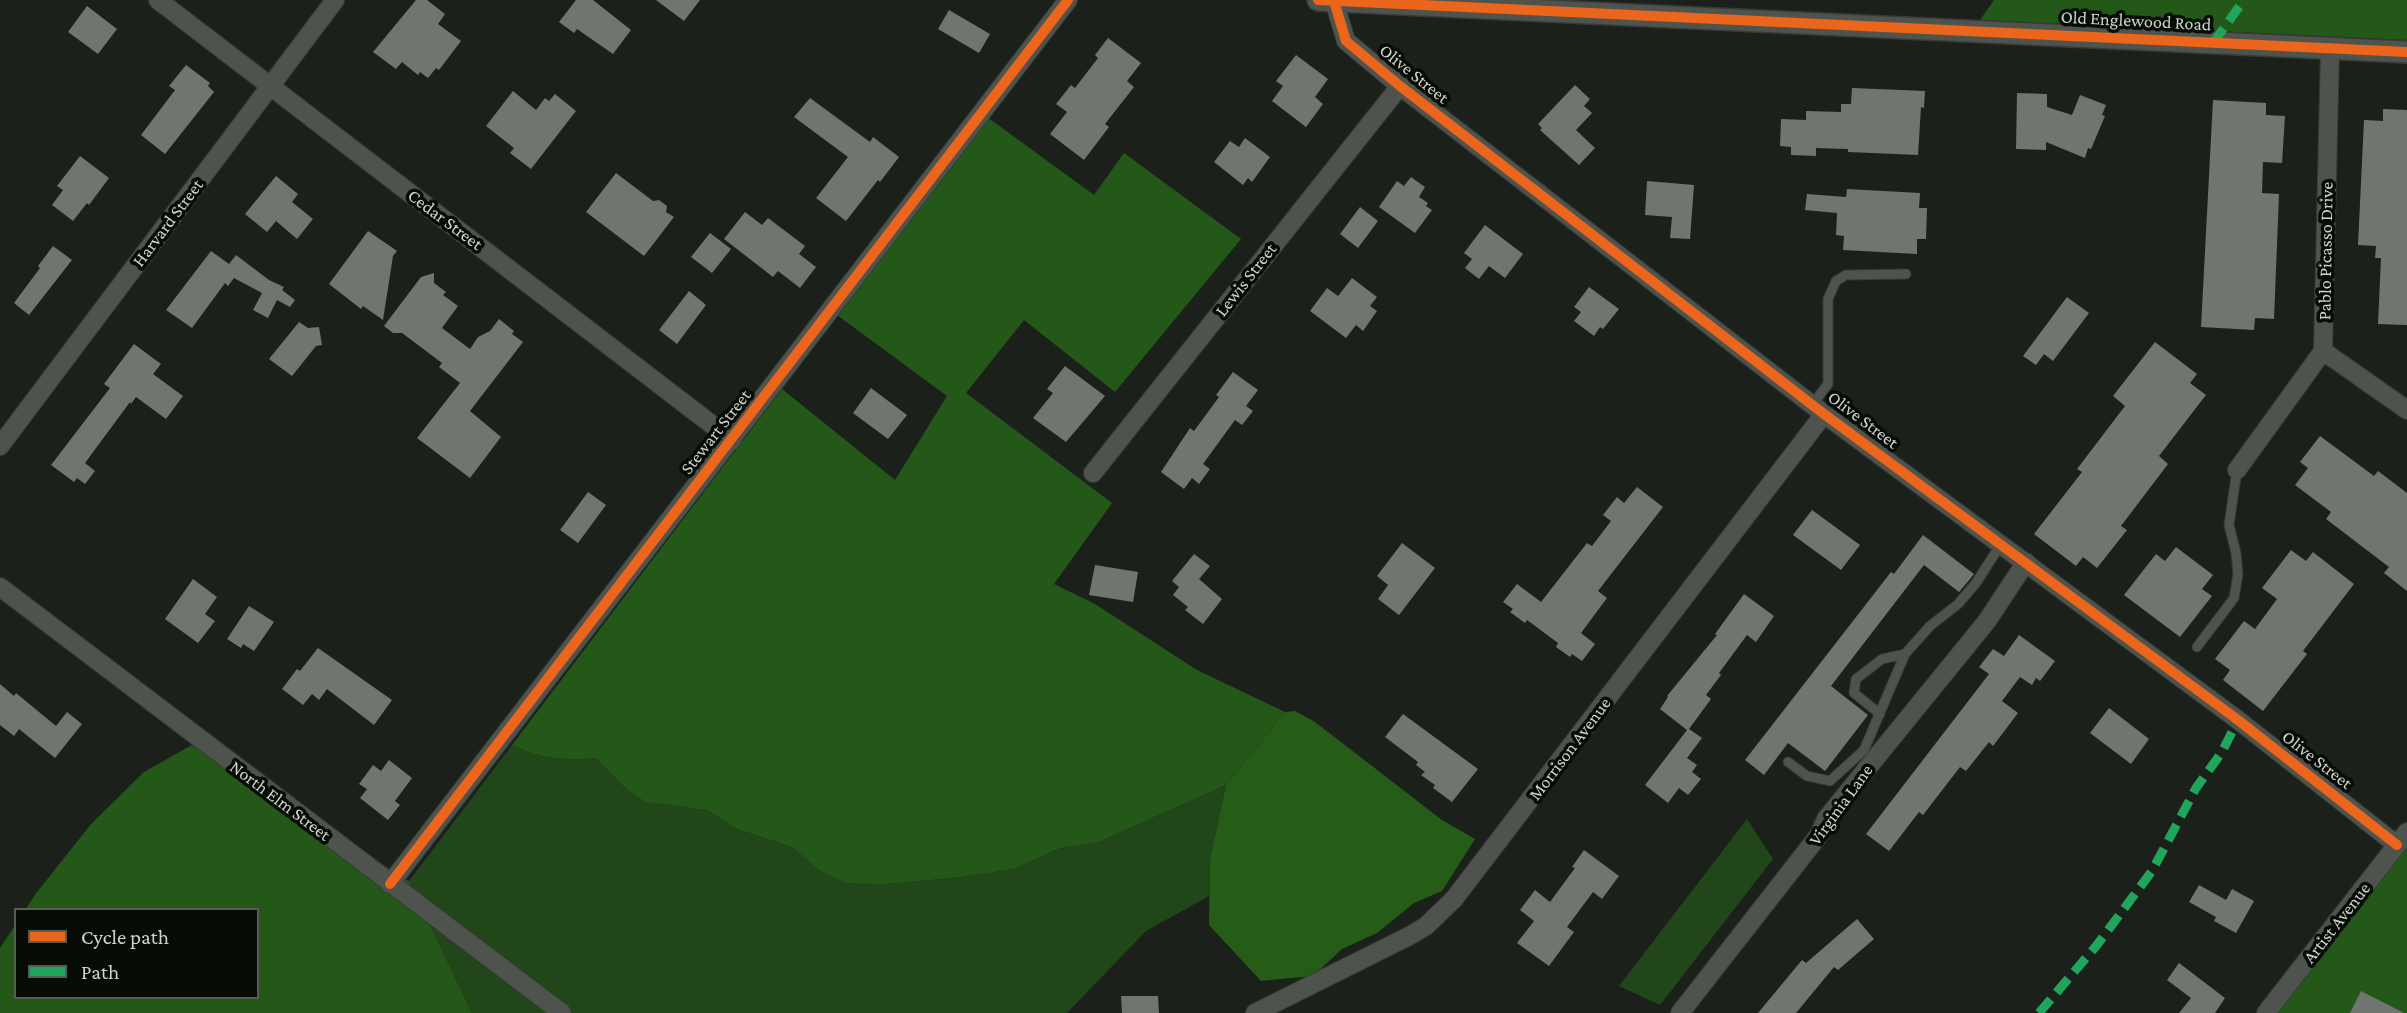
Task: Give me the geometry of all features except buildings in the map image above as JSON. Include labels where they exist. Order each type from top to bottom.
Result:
[{"type":"street","name":"Cedar Street","points":[[158,0],[732,440]]},
{"type":"street","name":"Harvard Street","points":[[0,446],[335,0]]},
{"type":"street","name":"Stewart Street","points":[[390,884],[1068,0]]},
{"type":"street","name":"Old Englewood Road","points":[[1326,1],[1442,2],[2407,52]]},
{"type":"street","name":"Olive Street","points":[[1326,1],[1346,41],[1400,86],[1818,409],[2402,838]]},
{"type":"street","name":"Pablo Picasso Drive","points":[[2323,351],[2330,48]]},
{"type":"street","name":"Lewis Street","points":[[1093,473],[1400,86]]},
{"type":"street","points":[[2237,470],[2323,351],[2407,410]]},
{"type":"street","name":"Morrison Avenue","points":[[1255,1013],[1411,935],[1426,926],[1454,899],[1818,409]]},
{"type":"street","name":"Virginia Lane","points":[[1680,1013],[1819,835],[1826,819],[1987,621],[2026,562]]},
{"type":"street","name":"North Elm Street","points":[[0,587],[562,1013]]},
{"type":"street","name":"Artist Avenue","points":[[2273,1007],[2402,838]]},
{"type":"lane","points":[[1818,409],[1828,384],[1828,299],[1836,281],[1846,275],[1906,274]]},
{"type":"lane","points":[[2197,647],[2234,598],[2238,575],[2229,525],[2237,470]]},
{"type":"lane","points":[[1788,762],[1807,776],[1830,781],[1864,750],[1905,654],[1930,626],[1958,604],[1976,583],[2001,544]]},
{"type":"lane","points":[[1880,714],[1854,693],[1856,678],[1882,659],[1905,654]]},
{"type":"shaded area","points":[[1994,0],[2407,0],[2407,40],[1980,20]]},
{"type":"shaded area","points":[[987,117],[1094,195],[1124,153],[1241,239],[1115,392],[1024,320],[966,393],[1112,503],[1054,584],[1095,604],[1197,670],[1285,712],[1226,785],[1101,841],[1058,849],[1014,869],[887,884],[846,883],[819,870],[792,847],[737,829],[707,810],[645,802],[624,787],[596,758],[553,758],[512,745],[782,389],[895,480],[947,396],[837,315]]},
{"type":"shaded area","points":[[1295,711],[1315,722],[1442,820],[1475,839],[1442,891],[1414,903],[1377,933],[1342,949],[1313,976],[1261,981],[1209,925],[1210,859],[1226,785],[1285,712]]},
{"type":"shaded area","points":[[192,745],[409,881],[472,1013],[0,1013],[0,948],[14,927],[14,999],[259,999],[259,908],[26,908],[92,823],[144,772]]},
{"type":"shaded area","points":[[512,745],[553,758],[596,758],[624,787],[645,802],[707,810],[737,829],[792,847],[819,870],[887,884],[1014,869],[1058,849],[1101,841],[1226,785],[1210,859],[1209,896],[1146,931],[1067,1013],[472,1013],[409,881]]},
{"type":"shaded area","points":[[1747,819],[1773,859],[1660,1005],[1619,986]]},
{"type":"shaded area","points":[[2407,825],[2407,1013],[2270,1013]]},
{"type":"marked path","points":[[2213,43],[2244,0]]},
{"type":"marked path","points":[[2039,1013],[2097,945],[2152,871],[2196,788],[2222,752],[2238,720]]},
{"type":"cycle path","points":[[390,884],[1068,0]]},
{"type":"cycle path","points":[[1318,0],[2407,52]]},
{"type":"cycle path","points":[[1334,1],[1346,41],[1400,86],[1824,414],[2238,720],[2397,845]]}]
